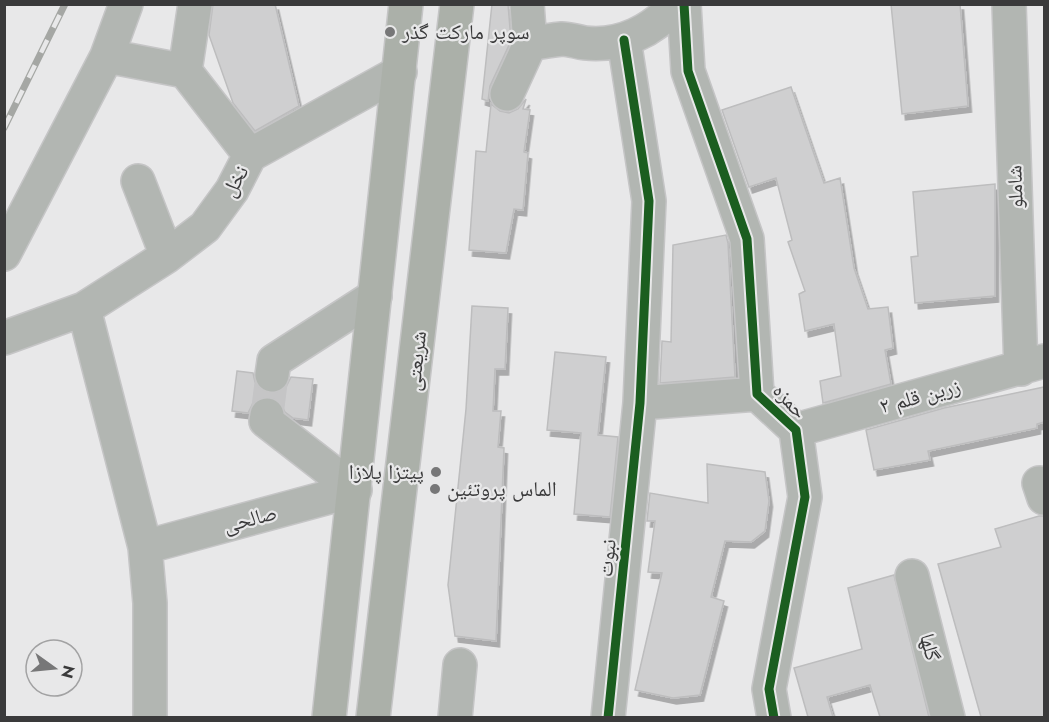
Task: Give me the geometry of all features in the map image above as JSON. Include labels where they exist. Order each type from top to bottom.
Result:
[{"type":"main road","points":[[329,717],[406,4]]},
{"type":"main road","name":"شریعتی","points":[[373,717],[457,4]]},
{"type":"street","points":[[4,254],[107,56],[126,4]]},
{"type":"street","points":[[185,71],[195,4]]},
{"type":"street","points":[[507,94],[530,44],[526,4]]},
{"type":"street","points":[[530,44],[564,39],[605,44],[624,40],[659,21],[676,4]]},
{"type":"street","name":"حمزه","points":[[684,4],[688,71],[747,239],[757,394],[796,430],[805,497],[769,690],[774,717]]},
{"type":"street","name":"شاملو","points":[[1009,4],[1033,365]]},
{"type":"street","name":"نبوت","points":[[608,717],[640,403],[650,201],[624,40]]},
{"type":"street","points":[[107,56],[185,71],[250,155]]},
{"type":"street","name":"نخل","points":[[4,338],[84,309],[167,256],[205,227],[232,190],[250,155],[400,72]]},
{"type":"street","points":[[138,181],[167,256]]},
{"type":"street","points":[[272,375],[274,361],[375,296]]},
{"type":"street","points":[[84,309],[145,547],[150,603],[150,717]]},
{"type":"street","name":"زرین قلم ۲","points":[[796,430],[1033,365]]},
{"type":"street","points":[[640,403],[757,394]]},
{"type":"street","points":[[267,415],[266,421],[355,490]]},
{"type":"street","name":"صالحی","points":[[145,547],[355,490]]},
{"type":"street","name":"گلها","points":[[912,576],[948,717]]},
{"type":"street","points":[[454,717],[460,665]]},
{"type":"building","points":[[213,4],[275,4],[299,106],[255,131],[233,103],[209,35]]},
{"type":"building","points":[[492,4],[508,4],[511,41],[490,86],[488,101],[482,99]]},
{"type":"building","points":[[891,4],[960,4],[968,106],[902,114]]},
{"type":"building","points":[[791,87],[824,183],[840,178],[854,268],[868,309],[888,307],[893,348],[885,350],[891,384],[823,403],[820,381],[841,376],[834,324],[805,331],[799,294],[805,291],[788,242],[792,240],[776,178],[749,187],[722,110]]},
{"type":"building","points":[[526,99],[523,109],[530,110],[524,152],[528,153],[523,210],[514,209],[506,253],[469,250],[476,151],[486,152],[491,104],[500,111],[509,113],[518,109]]},
{"type":"building","points":[[995,184],[995,296],[915,303],[911,257],[918,256],[913,192]]},
{"type":"building","points":[[726,235],[735,377],[660,383],[662,341],[671,342],[673,245]]},
{"type":"building","points":[[472,306],[508,308],[505,369],[495,369],[493,411],[501,411],[498,447],[504,448],[496,641],[455,636],[448,585],[466,409]]},
{"type":"building","points":[[555,352],[606,357],[598,435],[618,437],[610,517],[574,514],[581,433],[547,430]]},
{"type":"building","points":[[237,371],[253,373],[260,389],[270,394],[278,393],[286,387],[291,377],[313,379],[308,420],[293,418],[285,412],[279,401],[269,396],[261,397],[253,403],[248,413],[232,411]]},
{"type":"building","points":[[1044,387],[1044,422],[1037,424],[1037,428],[928,451],[930,460],[874,470],[866,430],[944,408]]},
{"type":"building","points":[[707,464],[765,472],[769,501],[765,531],[751,542],[725,541],[711,597],[724,601],[700,695],[673,698],[635,690],[662,573],[648,572],[655,521],[647,521],[650,493],[708,503]]},
{"type":"building","points":[[1044,516],[1044,717],[981,717],[938,564],[1001,547],[995,529]]},
{"type":"building","points":[[894,575],[929,717],[880,717],[870,685],[827,697],[833,717],[808,717],[794,668],[862,649],[848,588]]},
{"type":"tunnel","points":[[267,415],[272,375]]},
{"type":"railway","points":[[4,128],[65,4]]},
{"type":"cycle path","points":[[684,4],[688,71],[747,239],[757,394],[796,430],[805,497],[769,689],[774,718]]},
{"type":"cycle path","points":[[608,718],[640,403],[649,201],[624,40]]},
{"type":"place","name":"سوپر مارکت گذر","points":[[390,32]]},
{"type":"place","name":"پیتزا پلازا","points":[[436,472]]},
{"type":"place","name":"الماس پروتئین","points":[[435,489]]}]
